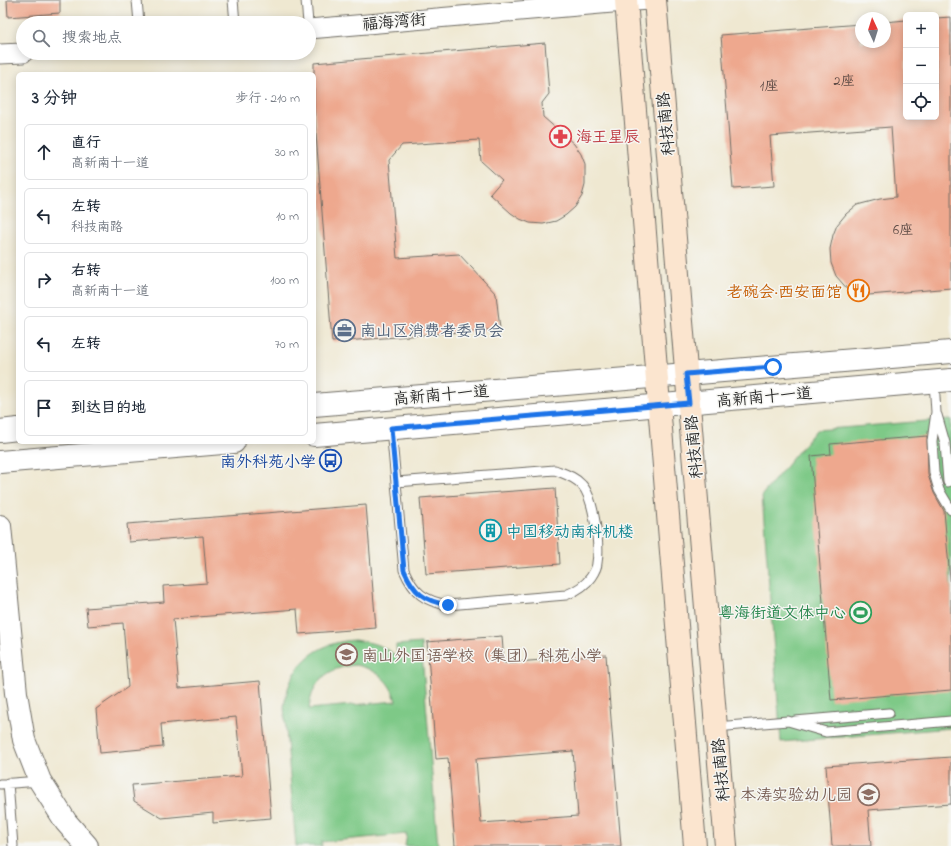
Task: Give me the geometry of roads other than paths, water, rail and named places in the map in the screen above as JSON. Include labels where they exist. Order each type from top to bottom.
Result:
[{"type":"main road","name":"科技南路","points":[[655,0],[726,846]]},
{"type":"main road","name":"科技南路","points":[[633,1],[659,405],[696,846]]},
{"type":"street","name":"福海湾街","points":[[316,28],[633,1]]},
{"type":"street","points":[[0,54],[16,53]]},
{"type":"street","name":"高新南十一道","points":[[316,405],[951,352]]},
{"type":"street","name":"高新南十一道","points":[[316,435],[942,381]]},
{"type":"street","points":[[0,431],[16,429]]},
{"type":"street","points":[[0,462],[211,444]]},
{"type":"street","points":[[0,526],[16,693],[24,740],[40,781],[66,822],[87,846]]},
{"type":"lane","points":[[137,0],[138,16]]},
{"type":"lane","points":[[233,0],[234,16]]},
{"type":"lane","points":[[306,0],[307,16]]},
{"type":"lane","points":[[942,381],[932,441],[934,473],[939,490],[951,510]]},
{"type":"lane","points":[[936,412],[945,443],[948,482]]},
{"type":"lane","points":[[391,428],[404,570],[410,584],[420,595],[433,603],[448,605],[566,595],[580,588],[586,583],[591,577],[597,564],[594,513],[591,498],[582,485],[570,475],[556,470],[396,482]]},
{"type":"lane","points":[[716,727],[889,713]]},
{"type":"lane","points":[[788,721],[826,732],[951,721]]},
{"type":"lane","points":[[13,846],[4,784],[40,781]]},
{"type":"place","name":"海王星辰","points":[[561,136]]},
{"type":"place","name":"老碗会·西安面馆","points":[[858,291]]},
{"type":"place","name":"南山区消费者委员会","points":[[344,330]]},
{"type":"place","name":"南外科苑小学","points":[[331,461]]},
{"type":"place","name":"中国移动南科机楼","points":[[490,531]]},
{"type":"place","name":"粤海街道文体中心","points":[[861,612]]},
{"type":"place","name":"南山外国语学校（集团）科苑小学","points":[[347,655]]},
{"type":"place","name":"本涛实验幼儿园","points":[[868,794]]}]
